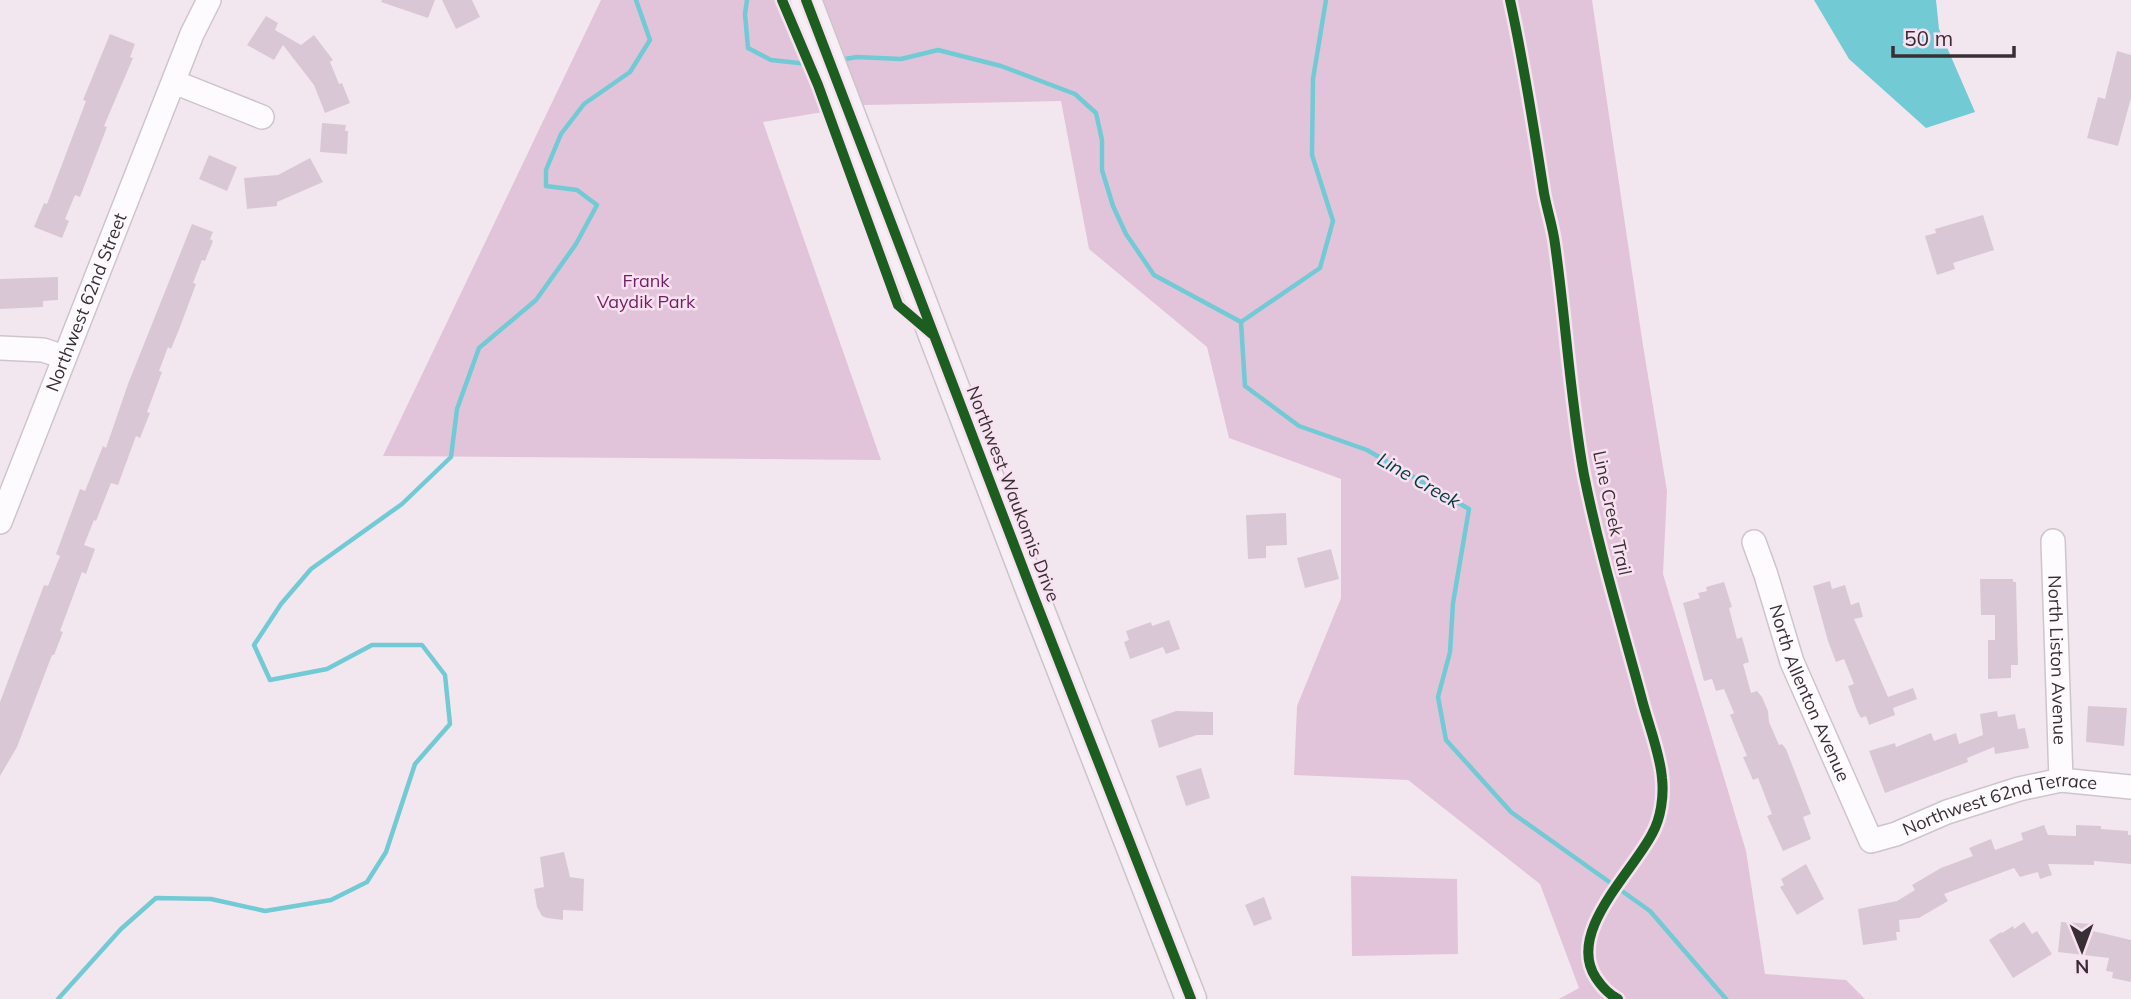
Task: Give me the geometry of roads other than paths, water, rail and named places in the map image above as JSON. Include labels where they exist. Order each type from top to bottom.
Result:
[{"type":"main road","name":"Northwest Waukomis Drive","points":[[810,12],[1191,999]]},
{"type":"street","name":"Northwest 62nd Street","points":[[0,522],[192,34],[209,0]]},
{"type":"street","points":[[174,82],[262,117]]},
{"type":"street","points":[[0,348],[43,350],[64,358]]},
{"type":"street","name":"North Liston Avenue","points":[[2053,541],[2061,780]]},
{"type":"street","name":"North Allenton Avenue","points":[[1754,542],[1792,663],[1871,841]]},
{"type":"street","name":"Northwest 62nd Terrace","points":[[1871,841],[1983,800],[2061,780],[2131,787]]},
{"type":"water","points":[[1814,0],[1936,0],[1939,29],[1975,112],[1926,128],[1849,59]]},
{"type":"waterway","points":[[58,999],[121,929],[156,898],[211,899],[265,911],[331,900],[367,882],[386,852],[415,764],[450,724],[445,675],[422,645],[372,645],[327,669],[270,680],[254,645],[281,604],[311,569],[402,504],[451,457],[457,409],[479,348],[536,300],[576,244],[597,205],[577,190],[546,186],[546,170],[561,134],[584,104],[630,72],[650,40],[636,0]]},
{"type":"waterway","points":[[747,0],[745,14],[748,48],[771,60],[808,64]]},
{"type":"waterway","name":"Line Creek","points":[[1326,0],[1313,79],[1312,155],[1333,221],[1320,268],[1241,322],[1245,386],[1299,426],[1367,450],[1469,509],[1453,603],[1450,652],[1438,697],[1446,740],[1511,812],[1650,911],[1726,999]]},
{"type":"waterway","points":[[839,60],[857,57],[901,59],[938,50],[1001,66],[1075,94],[1096,113],[1102,140],[1102,170],[1113,206],[1126,234],[1154,275],[1241,322]]},
{"type":"park label","name":"Frank Vaydik Park","points":[[646,291]]}]
